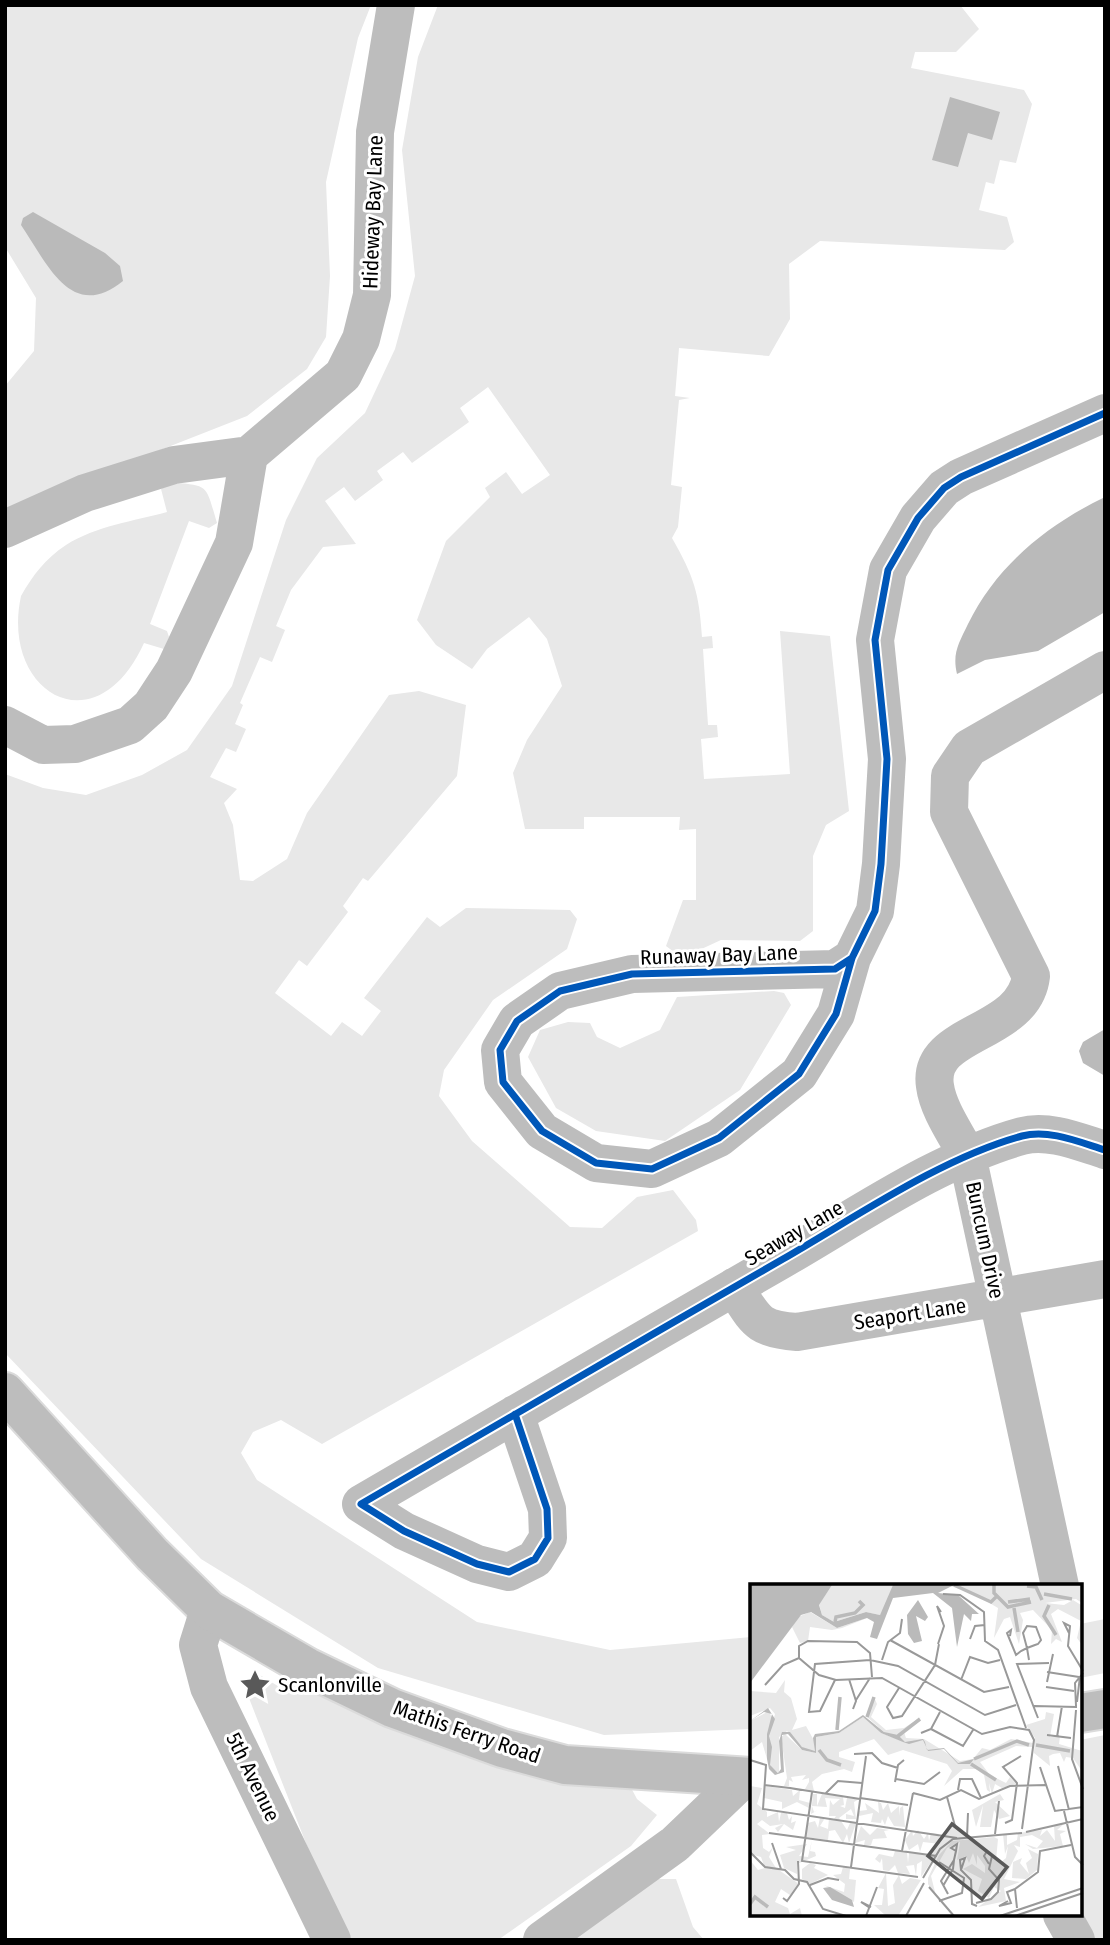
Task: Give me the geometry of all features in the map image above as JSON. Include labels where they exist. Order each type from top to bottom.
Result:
[{"type":"street","name":"Hideway Bay Lane","points":[[249,455],[343,375],[360,339],[372,295],[375,132],[396,5]]},
{"type":"street","name":"Runaway Bay Lane","points":[[852,958],[835,969],[632,974],[560,991],[517,1021],[500,1050],[503,1082],[541,1131],[596,1163],[652,1169],[719,1138],[799,1074],[836,1014],[852,958],[874,911],[881,864],[887,759],[875,640],[888,570],[918,518],[944,488],[961,477],[1105,413]]},
{"type":"street","points":[[5,529],[85,493],[174,465],[249,455],[234,543],[174,671],[151,706],[131,725],[75,744],[43,745],[5,726]]},
{"type":"street","name":"Buncum Drive","points":[[1060,1584],[967,1155],[935,1089],[934,1074],[938,1059],[947,1050],[996,1024],[1015,1008],[1025,997],[1031,976],[949,812],[950,776],[969,748],[1105,670]]},
{"type":"street","name":"Seaway Lane","points":[[515,1414],[547,1509],[548,1538],[535,1559],[509,1572],[477,1564],[404,1531],[361,1504],[468,1441],[734,1287],[967,1155],[1026,1135],[1059,1136],[1105,1150]]},
{"type":"street","name":"Seaport Lane","points":[[734,1287],[755,1319],[769,1330],[797,1332],[1105,1279]]},
{"type":"street","name":"Mathis Ferry Road","points":[[8,1402],[209,1610],[307,1667],[392,1708],[502,1748],[565,1765],[747,1778]]},
{"type":"street","name":"5th Avenue","points":[[209,1610],[198,1645],[209,1686],[332,1940]]},
{"type":"street","points":[[1082,1713],[1105,1709]]},
{"type":"street","points":[[542,1940],[675,1844],[747,1778]]},
{"type":"street","points":[[1063,1917],[1076,1940]]},
{"type":"shaded area","points":[[5,5],[371,5],[358,38],[326,182],[330,276],[326,337],[307,369],[247,416],[5,511],[5,386],[34,351],[36,298],[5,247]]},
{"type":"shaded area","points":[[438,5],[960,5],[979,29],[956,52],[915,52],[911,68],[1024,90],[1032,104],[1016,163],[1000,160],[994,184],[986,182],[979,210],[1007,217],[1014,242],[1005,250],[820,241],[789,264],[790,319],[769,356],[679,348],[675,396],[690,398],[679,400],[671,485],[682,487],[678,527],[672,538],[694,585],[702,637],[712,636],[713,648],[703,649],[708,725],[717,725],[718,737],[701,739],[704,779],[790,774],[780,631],[830,636],[849,811],[826,825],[813,856],[813,931],[800,941],[721,940],[682,958],[666,946],[683,900],[696,900],[696,829],[679,830],[680,817],[584,817],[584,829],[525,829],[513,773],[527,740],[562,686],[547,639],[529,617],[487,649],[472,669],[436,645],[417,620],[446,541],[490,497],[485,488],[506,472],[522,494],[550,475],[488,387],[460,408],[469,422],[412,463],[403,452],[377,471],[383,480],[355,501],[344,487],[325,501],[356,544],[323,547],[291,590],[276,626],[285,630],[272,662],[260,657],[240,703],[243,705],[235,724],[246,729],[236,752],[226,748],[210,777],[237,789],[224,803],[233,825],[240,880],[253,881],[287,859],[307,813],[389,695],[419,691],[466,705],[457,776],[368,881],[363,878],[343,906],[348,912],[307,966],[299,960],[275,993],[331,1036],[342,1022],[362,1036],[381,1011],[364,998],[427,917],[440,927],[466,908],[570,910],[577,919],[567,949],[493,1000],[444,1070],[439,1096],[472,1141],[570,1227],[602,1228],[637,1197],[673,1190],[696,1220],[698,1231],[322,1444],[281,1420],[253,1432],[241,1453],[257,1480],[477,1622],[610,1650],[750,1637],[750,1729],[604,1735],[378,1668],[201,1559],[5,1353],[5,774],[43,788],[86,795],[142,775],[187,750],[232,686],[286,520],[317,458],[365,413],[395,349],[415,276],[402,150],[418,57]]},
{"type":"shaded area","points":[[950,97],[1000,112],[992,140],[968,133],[958,167],[932,160]]},
{"type":"shaded area","points":[[33,212],[105,253],[120,266],[123,281],[105,292],[89,295],[75,292],[62,283],[21,225],[23,218]]},
{"type":"shaded area","points":[[168,482],[192,484],[204,489],[217,523],[209,528],[189,521],[150,624],[167,631],[169,637],[164,649],[144,643],[124,675],[102,694],[78,700],[57,696],[38,681],[25,659],[18,630],[21,596],[40,568],[78,538],[167,512],[161,489]]},
{"type":"shaded area","points":[[1105,497],[1105,612],[1038,651],[985,660],[957,674],[955,660],[959,643],[993,583],[1044,534],[1063,520]]},
{"type":"shaded area","points":[[774,991],[784,993],[791,1005],[740,1090],[665,1141],[596,1131],[556,1108],[528,1057],[540,1030],[568,1022],[590,1023],[597,1037],[620,1048],[660,1030],[677,997]]},
{"type":"shaded area","points":[[1105,1029],[1105,1076],[1083,1063],[1079,1051],[1083,1042]]},
{"type":"shaded area","points":[[1105,1619],[1105,1673],[1082,1678],[1082,1624]]},
{"type":"shaded area","points":[[255,1672],[286,1691],[298,1680],[628,1782],[637,1799],[657,1815],[631,1846],[498,1940],[352,1940],[313,1861],[245,1688]]},
{"type":"shaded area","points":[[1105,1735],[1105,1940],[1087,1940],[1081,1917],[1082,1740]]},
{"type":"shaded area","points":[[654,1879],[676,1879],[693,1927],[704,1940],[563,1940]]},
{"type":"cycle path","points":[[852,958],[835,969],[632,974],[560,991],[517,1021],[500,1050],[503,1082],[542,1131],[596,1163],[652,1169],[719,1138],[799,1074],[836,1014],[852,958],[875,911],[881,864],[887,759],[875,640],[888,570],[918,518],[944,488],[961,477],[1105,413]]},
{"type":"cycle path","points":[[515,1414],[547,1509],[548,1538],[535,1559],[509,1572],[477,1564],[404,1531],[361,1504],[467,1443],[519,1412],[625,1350],[783,1259],[900,1190],[961,1159],[991,1146],[1032,1134],[1064,1137],[1105,1150]]},
{"type":"place","name":"Scanlonville","points":[[255,1685]]}]
